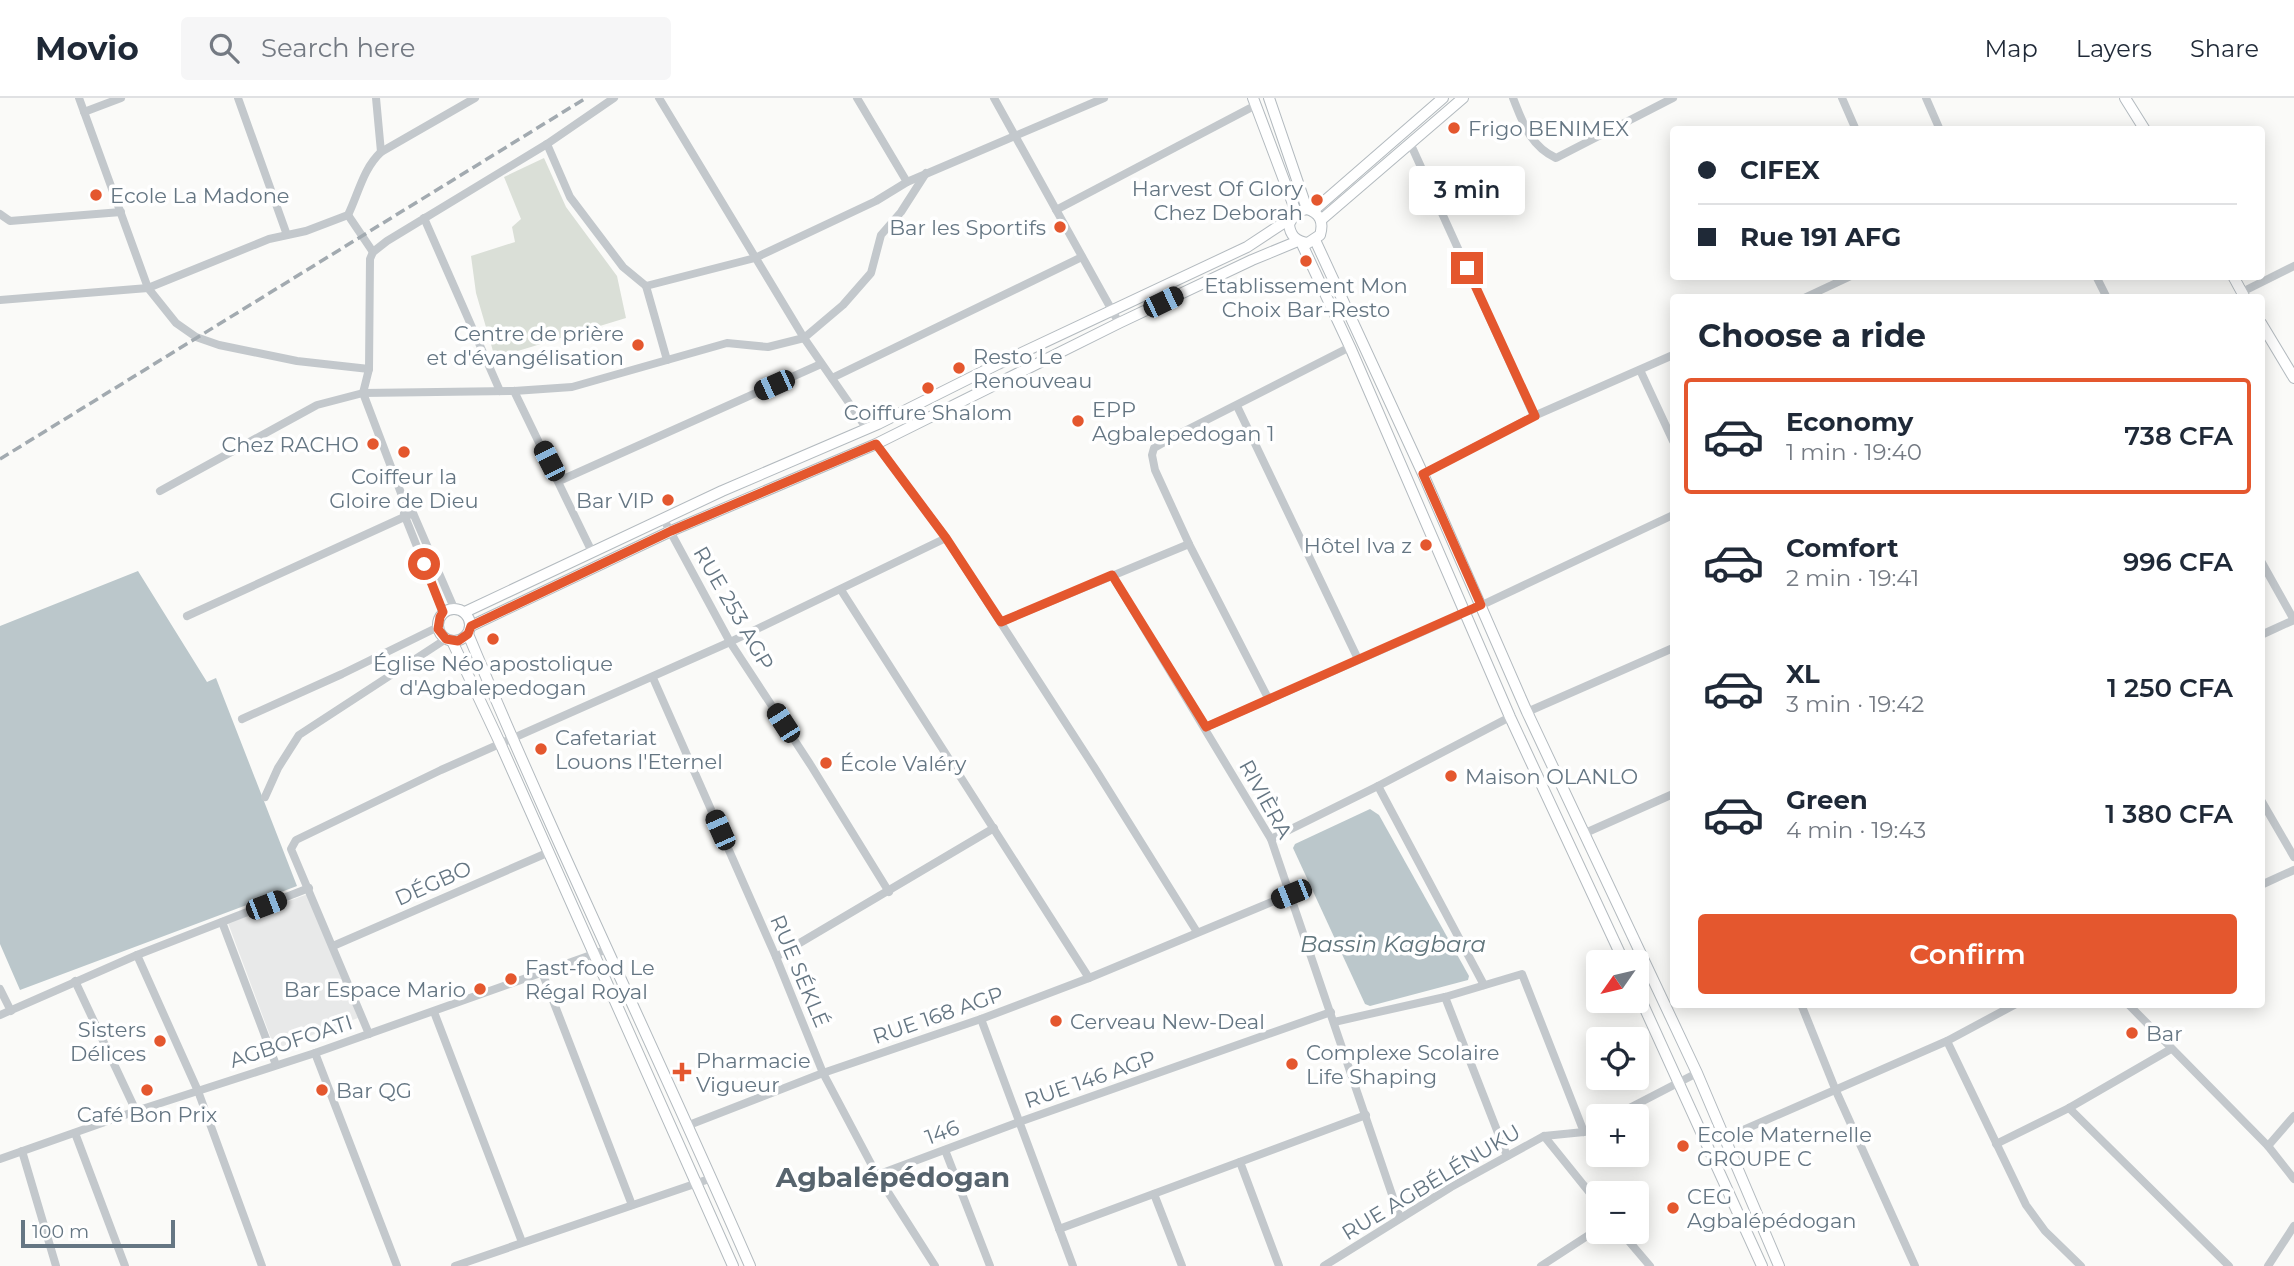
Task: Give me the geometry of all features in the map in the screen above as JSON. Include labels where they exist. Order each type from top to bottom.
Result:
[{"type":"street","points":[[79,98],[148,288],[176,323],[196,337],[219,345],[297,360],[369,369]]},
{"type":"street","points":[[84,112],[121,98]]},
{"type":"street","points":[[238,98],[287,235]]},
{"type":"street","points":[[376,98],[381,152]]},
{"type":"street","points":[[348,215],[370,162],[381,152],[475,98]]},
{"type":"street","points":[[614,98],[547,144],[373,252],[369,271],[369,369],[363,393],[408,515],[454,611],[470,618],[470,630],[512,738],[689,1125],[750,1266]]},
{"type":"street","points":[[659,98],[804,338],[876,444],[946,538],[1196,932]]},
{"type":"street","points":[[857,98],[907,182]]},
{"type":"street","points":[[994,98],[1119,323]]},
{"type":"street","points":[[646,286],[755,258],[876,201],[926,173],[1104,98]]},
{"type":"street","points":[[1269,98],[1302,213],[1290,231],[1299,241],[1350,347],[1510,716],[1618,950]]},
{"type":"street","points":[[438,628],[440,617],[867,429],[1247,247],[1302,213],[1443,98]]},
{"type":"street","points":[[265,797],[278,768],[299,735],[449,640],[464,639],[470,630],[671,531],[876,444],[1252,260],[1299,241],[1308,243],[1315,240],[1320,234],[1321,220],[1411,145],[1462,98]]},
{"type":"street","points":[[1513,98],[1532,141],[1543,153],[1556,159],[1673,98]]},
{"type":"street","points":[[1842,98],[1854,126]]},
{"type":"street","points":[[1926,98],[1938,126]]},
{"type":"street","points":[[2125,98],[2142,126]]},
{"type":"street","points":[[1056,210],[1255,102],[1302,213],[1321,220]]},
{"type":"street","points":[[547,144],[570,197],[623,267],[646,286],[667,360]]},
{"type":"street","points":[[1411,145],[1535,416]]},
{"type":"street","points":[[160,491],[317,405],[363,393],[514,391],[572,387],[727,344],[768,347],[804,338],[843,305],[872,273],[881,235],[901,212],[926,173]]},
{"type":"street","points":[[0,214],[10,221],[121,212]]},
{"type":"street","points":[[0,300],[148,288],[269,239],[348,215]]},
{"type":"street","points":[[348,215],[373,252]]},
{"type":"street","points":[[424,218],[500,391]]},
{"type":"street","points":[[1315,240],[1423,474],[1527,712],[1697,1073],[1779,1266]]},
{"type":"street","points":[[832,378],[1082,257]]},
{"type":"street","points":[[2246,294],[2294,266]]},
{"type":"street","points":[[1813,294],[1842,280]]},
{"type":"street","points":[[2265,330],[2294,378]]},
{"type":"street","points":[[1268,698],[1189,544],[1155,470],[1152,455],[1154,448],[1350,347]]},
{"type":"street","points":[[1423,474],[1535,416],[1670,356]]},
{"type":"street","points":[[559,481],[821,363]]},
{"type":"street","points":[[1640,370],[1670,435]]},
{"type":"street","points":[[514,391],[592,552]]},
{"type":"street","points":[[1237,406],[1358,659]]},
{"type":"street","points":[[187,616],[408,515]]},
{"type":"street","points":[[1206,727],[1481,605],[1670,515]]},
{"type":"street","name":"RUE 253 AGP","points":[[663,518],[730,642],[889,892]]},
{"type":"street","points":[[369,1034],[291,849],[296,840],[500,743],[653,678],[946,538]]},
{"type":"street","points":[[1001,622],[1189,544]]},
{"type":"street","points":[[2265,568],[2294,620],[2265,633]]},
{"type":"street","name":"RIVIÈRA","points":[[1112,575],[1206,727],[1271,839],[1400,1218]]},
{"type":"street","points":[[841,590],[1089,978]]},
{"type":"street","points":[[438,628],[449,640],[500,743],[733,1266]]},
{"type":"street","points":[[242,719],[438,628]]},
{"type":"street","points":[[1527,712],[1670,649]]},
{"type":"street","name":"RUE SÉKLÉ","points":[[653,678],[776,957],[823,1073],[877,1175],[935,1266]]},
{"type":"street","points":[[1271,839],[1510,716]]},
{"type":"street","points":[[1378,786],[1484,985]]},
{"type":"street","points":[[1583,834],[1670,795]]},
{"type":"street","points":[[2265,807],[2294,857]]},
{"type":"street","points":[[776,957],[995,828]]},
{"type":"street","name":"DÉGBO","points":[[333,946],[547,853]]},
{"type":"street","points":[[2265,883],[2294,870]]},
{"type":"street","points":[[0,1015],[137,955],[309,888]]},
{"type":"street","name":"RUE 168 AGP","points":[[689,1125],[823,1073],[981,1019],[1089,978],[1291,894]]},
{"type":"street","points":[[222,922],[276,1065]]},
{"type":"street","name":"AGBOFOATI","points":[[0,1159],[434,1012],[608,949]]},
{"type":"street","points":[[137,955],[198,1091],[262,1266]]},
{"type":"street","points":[[542,972],[632,1205]]},
{"type":"street","points":[[1335,1022],[1445,997],[1522,974],[1584,1132]]},
{"type":"street","points":[[75,981],[136,1111]]},
{"type":"street","points":[[0,989],[11,1011]]},
{"type":"street","points":[[1445,997],[1507,1156]]},
{"type":"street","points":[[1803,1008],[1836,1091],[1915,1266]]},
{"type":"street","points":[[1725,1138],[1947,1041],[2009,1008]]},
{"type":"street","points":[[2132,1008],[2268,1146],[2294,1179]]},
{"type":"street","points":[[434,1012],[522,1242]]},
{"type":"street","name":"RUE 146 AGP","points":[[1019,1122],[1331,1012]]},
{"type":"street","points":[[1647,1013],[1762,1266]]},
{"type":"street","points":[[981,1019],[1073,1266]]},
{"type":"street","points":[[1947,1041],[2026,1205],[2038,1223],[2081,1266]]},
{"type":"street","points":[[1996,1144],[2069,1108],[2171,1049]]},
{"type":"street","points":[[315,1053],[397,1266]]},
{"type":"street","points":[[1638,1104],[1697,1073]]},
{"type":"street","points":[[2069,1108],[2229,1266]]},
{"type":"street","points":[[1059,1229],[1366,1115]]},
{"type":"street","points":[[2268,1146],[2294,1116]]},
{"type":"street","name":"146","points":[[877,1175],[1019,1122]]},
{"type":"street","name":"RUE AGBÉLÉNUKU","points":[[1324,1266],[1341,1262],[1400,1218],[1544,1136],[1584,1132]]},
{"type":"street","points":[[75,1133],[125,1266]]},
{"type":"street","points":[[1544,1136],[1586,1188]]},
{"type":"street","points":[[945,1150],[990,1266]]},
{"type":"street","points":[[22,1151],[56,1266]]},
{"type":"street","points":[[1240,1162],[1279,1266]]},
{"type":"street","points":[[455,1266],[712,1178]]},
{"type":"street","points":[[1154,1194],[1182,1266]]},
{"type":"street","points":[[2268,1266],[2294,1226]]},
{"type":"street","points":[[1541,1266],[1586,1237]]},
{"type":"street","points":[[1631,1244],[1650,1266]]},
{"type":"shaded area","points":[[544,158],[566,207],[617,276],[626,318],[495,358],[476,293],[471,256],[515,242],[512,227],[521,219],[504,177]]},
{"type":"shaded area","points":[[308,894],[358,1018],[275,1049],[228,923]]},
{"type":"water","points":[[138,571],[207,682],[216,678],[297,886],[20,990],[0,944],[0,626]]},
{"type":"water","name":"Bassin Kagbara","points":[[1370,809],[1379,815],[1469,976],[1468,980],[1370,1006],[1365,1004],[1293,848],[1295,844]]},
{"type":"railway","points":[[0,459],[586,98]]},
{"type":"place","name":"Frigo BENIMEX","points":[[1454,128]]},
{"type":"place","name":"Ecole La Madone","points":[[96,195]]},
{"type":"place","name":"Harvest Of Glory Chez Deborah","points":[[1317,200]]},
{"type":"place","name":"Bar les Sportifs","points":[[1060,227]]},
{"type":"place","name":"Etablissement Mon Choix Bar-Resto","points":[[1306,261]]},
{"type":"place","name":"Centre de prière et d'évangélisation","points":[[638,345]]},
{"type":"place","name":"Resto Le Renouveau","points":[[959,368]]},
{"type":"place","name":"Coiffure Shalom","points":[[928,388]]},
{"type":"place","name":"EPP Agbalepedogan 1","points":[[1078,421]]},
{"type":"place","name":"Chez RACHO","points":[[373,444]]},
{"type":"place","name":"Coiffeur la Gloire de Dieu","points":[[404,452]]},
{"type":"place","name":"Bar VIP","points":[[668,500]]},
{"type":"place","name":"Hôtel Iva z","points":[[1426,545]]},
{"type":"place","name":"Église Néo apostolique d'Agbalepedogan","points":[[493,639]]},
{"type":"place","name":"Cafetariat Louons l'Eternel","points":[[541,749]]},
{"type":"place","name":"École Valéry","points":[[826,763]]},
{"type":"place","name":"Maison OLANLO","points":[[1451,776]]},
{"type":"place","name":"Fast-food Le Régal Royal","points":[[511,979]]},
{"type":"place","name":"Bar Espace Mario","points":[[480,989]]},
{"type":"place","name":"Cerveau New-Deal","points":[[1056,1021]]},
{"type":"place","name":"Bar","points":[[2132,1033]]},
{"type":"place","name":"Sisters Délices","points":[[160,1041]]},
{"type":"place","name":"Complexe Scolaire Life Shaping","points":[[1292,1064]]},
{"type":"place","name":"Pharmacie Vigueur","points":[[682,1072]]},
{"type":"place","name":"Café Bon Prix","points":[[147,1090]]},
{"type":"place","name":"Bar QG","points":[[322,1090]]},
{"type":"place","name":"Ecole Maternelle GROUPE C","points":[[1683,1146]]},
{"type":"place","name":"CEG Agbalépédogan","points":[[1673,1208]]},
{"type":"district","name":"Agbalépédogan","points":[[893,1177]]},
{"type":"route","points":[[424,564],[443,612],[438,629],[446,639],[458,641],[464,639],[471,626],[597,564],[876,444],[946,538],[1001,622],[1112,575],[1206,727],[1481,605],[1423,474],[1535,416],[1467,268]]}]
